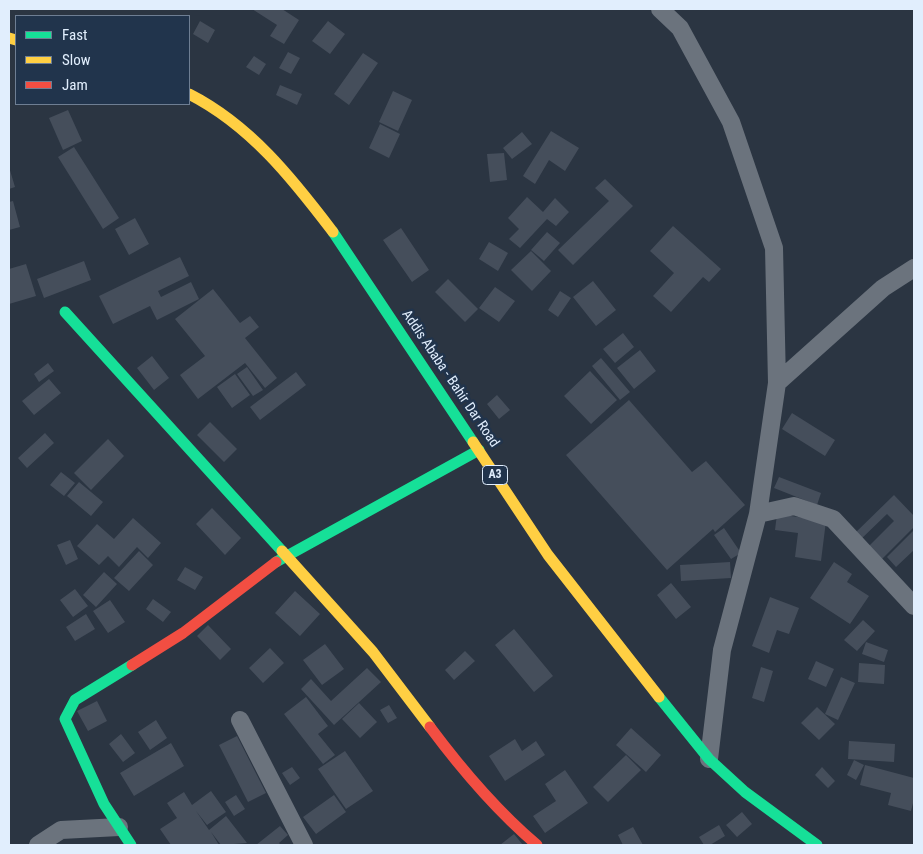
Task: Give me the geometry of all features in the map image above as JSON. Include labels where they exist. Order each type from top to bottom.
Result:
[{"type":"main road","name":"Addis Ababa - Bahir Dar Road","points":[[190,95],[224,113],[251,136],[308,199],[344,247],[548,555],[709,759],[745,792],[817,845]]},
{"type":"main road","points":[[65,312],[373,652],[458,765],[516,827],[537,845]]},
{"type":"main road","points":[[131,845],[104,804],[65,719],[75,700],[183,632],[284,555],[352,522],[479,450]]},
{"type":"street","points":[[660,9],[680,28],[731,122],[774,248],[777,383],[758,514],[722,650],[709,759]]},
{"type":"street","points":[[777,383],[883,288],[914,268]]},
{"type":"street","points":[[758,514],[794,506],[833,519],[914,606]]},
{"type":"street","points":[[240,720],[304,845]]},
{"type":"street","points":[[38,845],[61,830],[119,827]]},
{"type":"building","points":[[252,9],[282,9],[299,20],[284,44],[270,36],[277,25]]},
{"type":"building","points":[[200,21],[215,30],[208,43],[193,34]]},
{"type":"building","points":[[328,21],[345,34],[330,54],[312,41]]},
{"type":"building","points":[[288,52],[300,58],[291,74],[279,68]]},
{"type":"building","points":[[363,53],[378,63],[349,105],[334,94]]},
{"type":"building","points":[[254,56],[266,64],[259,75],[246,67]]},
{"type":"building","points":[[280,85],[302,94],[297,105],[276,95]]},
{"type":"building","points":[[393,91],[412,100],[398,131],[379,122]]},
{"type":"building","points":[[68,110],[82,141],[63,150],[49,118]]},
{"type":"building","points":[[380,124],[400,134],[389,158],[369,148]]},
{"type":"building","points":[[551,131],[579,148],[565,171],[549,160],[535,184],[523,176]]},
{"type":"building","points":[[522,132],[532,144],[512,159],[503,148]]},
{"type":"building","points":[[74,147],[119,218],[103,229],[58,157]]},
{"type":"building","points":[[504,153],[507,180],[490,182],[487,154]]},
{"type":"building","points":[[9,167],[15,187],[9,189]]},
{"type":"building","points":[[605,179],[633,206],[573,265],[558,250],[609,201],[595,188]]},
{"type":"building","points":[[527,197],[543,212],[555,198],[569,212],[556,226],[547,219],[520,248],[509,239],[519,229],[508,218]]},
{"type":"building","points":[[13,201],[20,227],[9,230],[9,202]]},
{"type":"building","points":[[135,218],[149,244],[129,255],[115,229]]},
{"type":"building","points":[[673,226],[721,269],[709,282],[703,277],[671,312],[653,296],[674,273],[650,251]]},
{"type":"building","points":[[401,228],[429,270],[412,282],[383,240]]},
{"type":"building","points":[[547,232],[560,243],[544,261],[531,250]]},
{"type":"building","points":[[489,242],[508,253],[498,271],[479,259]]},
{"type":"building","points":[[531,251],[551,271],[532,291],[511,270]]},
{"type":"building","points":[[180,257],[189,276],[158,291],[161,297],[191,282],[199,299],[157,320],[150,306],[113,324],[99,296]]},
{"type":"building","points":[[84,261],[91,280],[44,298],[37,279]]},
{"type":"building","points":[[26,264],[36,296],[9,304],[9,269]]},
{"type":"building","points":[[448,279],[478,309],[465,322],[435,292]]},
{"type":"building","points":[[593,281],[616,310],[596,326],[573,297]]},
{"type":"building","points":[[495,287],[515,301],[499,322],[479,308]]},
{"type":"building","points":[[213,289],[240,323],[250,316],[259,327],[245,338],[277,378],[265,388],[245,363],[198,399],[180,375],[205,356],[175,319]]},
{"type":"building","points":[[560,291],[571,298],[558,317],[548,310]]},
{"type":"building","points":[[623,333],[634,347],[615,363],[603,349]]},
{"type":"building","points":[[640,350],[656,371],[634,389],[617,368]]},
{"type":"building","points":[[152,356],[169,378],[154,390],[137,368]]},
{"type":"building","points":[[601,358],[630,392],[620,400],[592,366]]},
{"type":"building","points":[[48,363],[54,371],[39,382],[34,374]]},
{"type":"building","points":[[247,367],[263,390],[253,396],[237,374]]},
{"type":"building","points":[[590,371],[617,400],[591,424],[564,396]]},
{"type":"building","points":[[296,372],[306,385],[260,420],[250,407]]},
{"type":"building","points":[[235,374],[250,395],[232,408],[217,387]]},
{"type":"building","points":[[49,379],[61,393],[34,415],[22,401]]},
{"type":"building","points":[[497,395],[510,410],[499,419],[487,404]]},
{"type":"building","points":[[629,400],[692,472],[706,461],[745,505],[715,532],[713,529],[667,570],[566,455]]},
{"type":"building","points":[[792,413],[835,440],[825,456],[782,429]]},
{"type":"building","points":[[210,422],[237,449],[224,462],[197,435]]},
{"type":"building","points":[[45,433],[54,443],[27,468],[18,458]]},
{"type":"building","points":[[108,439],[124,456],[91,490],[74,473]]},
{"type":"building","points":[[61,472],[75,483],[64,496],[50,485]]},
{"type":"building","points":[[779,477],[821,493],[817,505],[774,488]]},
{"type":"building","points":[[79,482],[103,502],[91,516],[67,496]]},
{"type":"building","points":[[894,495],[914,516],[914,527],[877,564],[864,551],[894,521],[887,514],[858,542],[852,536]]},
{"type":"building","points":[[212,508],[241,538],[225,555],[196,524]]},
{"type":"building","points":[[777,514],[826,521],[821,561],[795,557],[798,533],[775,530]]},
{"type":"building","points":[[133,518],[161,543],[148,558],[137,547],[119,567],[108,556],[99,565],[77,546],[97,524],[114,539]]},
{"type":"building","points":[[724,528],[741,553],[731,559],[714,535]]},
{"type":"building","points":[[914,530],[914,550],[896,567],[887,557]]},
{"type":"building","points":[[70,540],[78,559],[66,565],[57,545]]},
{"type":"building","points":[[139,551],[153,565],[129,591],[114,578]]},
{"type":"building","points":[[730,562],[731,578],[681,581],[680,565]]},
{"type":"building","points":[[834,562],[852,574],[847,582],[869,596],[850,624],[810,598]]},
{"type":"building","points":[[185,567],[203,577],[195,590],[177,580]]},
{"type":"building","points":[[104,572],[117,584],[96,607],[83,595]]},
{"type":"building","points":[[671,583],[691,607],[676,619],[657,595]]},
{"type":"building","points":[[75,589],[88,606],[73,617],[60,600]]},
{"type":"building","points":[[295,591],[320,614],[300,636],[275,613]]},
{"type":"building","points":[[770,597],[799,608],[789,634],[777,630],[769,653],[752,646]]},
{"type":"building","points":[[153,599],[171,612],[163,622],[146,609]]},
{"type":"building","points":[[110,600],[125,622],[108,633],[93,611]]},
{"type":"building","points":[[86,614],[95,629],[75,641],[66,627]]},
{"type":"building","points":[[863,620],[875,631],[857,651],[844,640]]},
{"type":"building","points":[[208,625],[231,649],[220,660],[197,636]]},
{"type":"building","points":[[514,629],[553,676],[534,692],[495,645]]},
{"type":"building","points":[[866,642],[888,650],[884,662],[862,654]]},
{"type":"building","points":[[325,644],[344,669],[322,685],[303,660]]},
{"type":"building","points":[[270,648],[284,663],[263,683],[249,668]]},
{"type":"building","points":[[465,651],[475,661],[454,680],[445,670]]},
{"type":"building","points":[[816,661],[834,669],[826,687],[808,679]]},
{"type":"building","points":[[859,663],[885,665],[884,684],[858,682]]},
{"type":"building","points":[[761,667],[773,671],[764,702],[752,698]]},
{"type":"building","points":[[367,668],[381,682],[334,725],[301,689],[311,679],[331,701]]},
{"type":"building","points":[[841,677],[855,683],[838,720],[825,714]]},
{"type":"building","points":[[306,697],[328,726],[318,734],[335,755],[323,764],[284,714]]},
{"type":"building","points":[[97,701],[107,721],[88,731],[77,711]]},
{"type":"building","points":[[359,703],[377,722],[360,738],[342,719]]},
{"type":"building","points":[[389,705],[397,718],[388,723],[380,710]]},
{"type":"building","points":[[817,707],[835,724],[819,740],[801,723]]},
{"type":"building","points":[[156,720],[167,738],[150,750],[138,732]]},
{"type":"building","points":[[631,728],[661,755],[646,772],[616,745]]},
{"type":"building","points":[[121,734],[135,753],[123,762],[109,744]]},
{"type":"building","points":[[237,736],[266,793],[248,802],[219,745]]},
{"type":"building","points":[[515,739],[522,751],[536,741],[545,755],[505,781],[489,756]]},
{"type":"building","points":[[849,741],[895,744],[894,762],[848,759]]},
{"type":"building","points":[[171,743],[184,766],[134,796],[120,773]]},
{"type":"building","points":[[345,751],[373,791],[346,809],[318,769]]},
{"type":"building","points":[[626,755],[641,770],[608,802],[593,787]]},
{"type":"building","points":[[854,760],[864,765],[856,780],[847,775]]},
{"type":"building","points":[[865,765],[914,778],[914,799],[911,811],[888,805],[891,793],[860,785]]},
{"type":"building","points":[[292,767],[300,778],[290,785],[282,773]]},
{"type":"building","points":[[822,767],[835,781],[828,788],[815,775]]},
{"type":"building","points":[[565,770],[588,803],[545,833],[533,816],[556,801],[545,784]]},
{"type":"building","points":[[211,791],[226,812],[207,825],[196,811],[209,830],[226,816],[247,843],[221,845],[211,832],[219,845],[171,845],[160,829],[177,818],[167,803],[184,792],[192,805]]},
{"type":"building","points":[[236,795],[245,809],[234,816],[225,802]]},
{"type":"building","points":[[334,795],[346,812],[316,834],[303,817]]},
{"type":"building","points":[[742,812],[752,824],[737,837],[726,825]]},
{"type":"building","points":[[719,825],[725,836],[710,845],[704,845],[699,837]]},
{"type":"building","points":[[280,826],[288,835],[279,843],[281,845],[256,845]]},
{"type":"building","points":[[633,827],[643,845],[623,845],[618,835]]},
{"type":"building","points":[[514,834],[523,845],[500,845]]},
{"type":"traffic: fast","points":[[333,232],[473,442]]},
{"type":"traffic: fast","points":[[65,312],[282,551]]},
{"type":"traffic: fast","points":[[276,562],[479,450]]},
{"type":"traffic: fast","points":[[131,845],[104,804],[65,719],[75,700],[132,665]]},
{"type":"traffic: fast","points":[[659,697],[709,759],[745,792],[817,845]]},
{"type":"traffic: slow","points":[[9,38],[15,40]]},
{"type":"traffic: slow","points":[[190,95],[211,107],[251,137],[286,173],[333,232]]},
{"type":"traffic: slow","points":[[473,442],[548,555],[659,697]]},
{"type":"traffic: slow","points":[[282,551],[373,652],[430,727]]},
{"type":"traffic: jam","points":[[132,665],[183,633],[276,562]]},
{"type":"traffic: jam","points":[[430,727],[480,789],[507,818],[537,845]]}]
